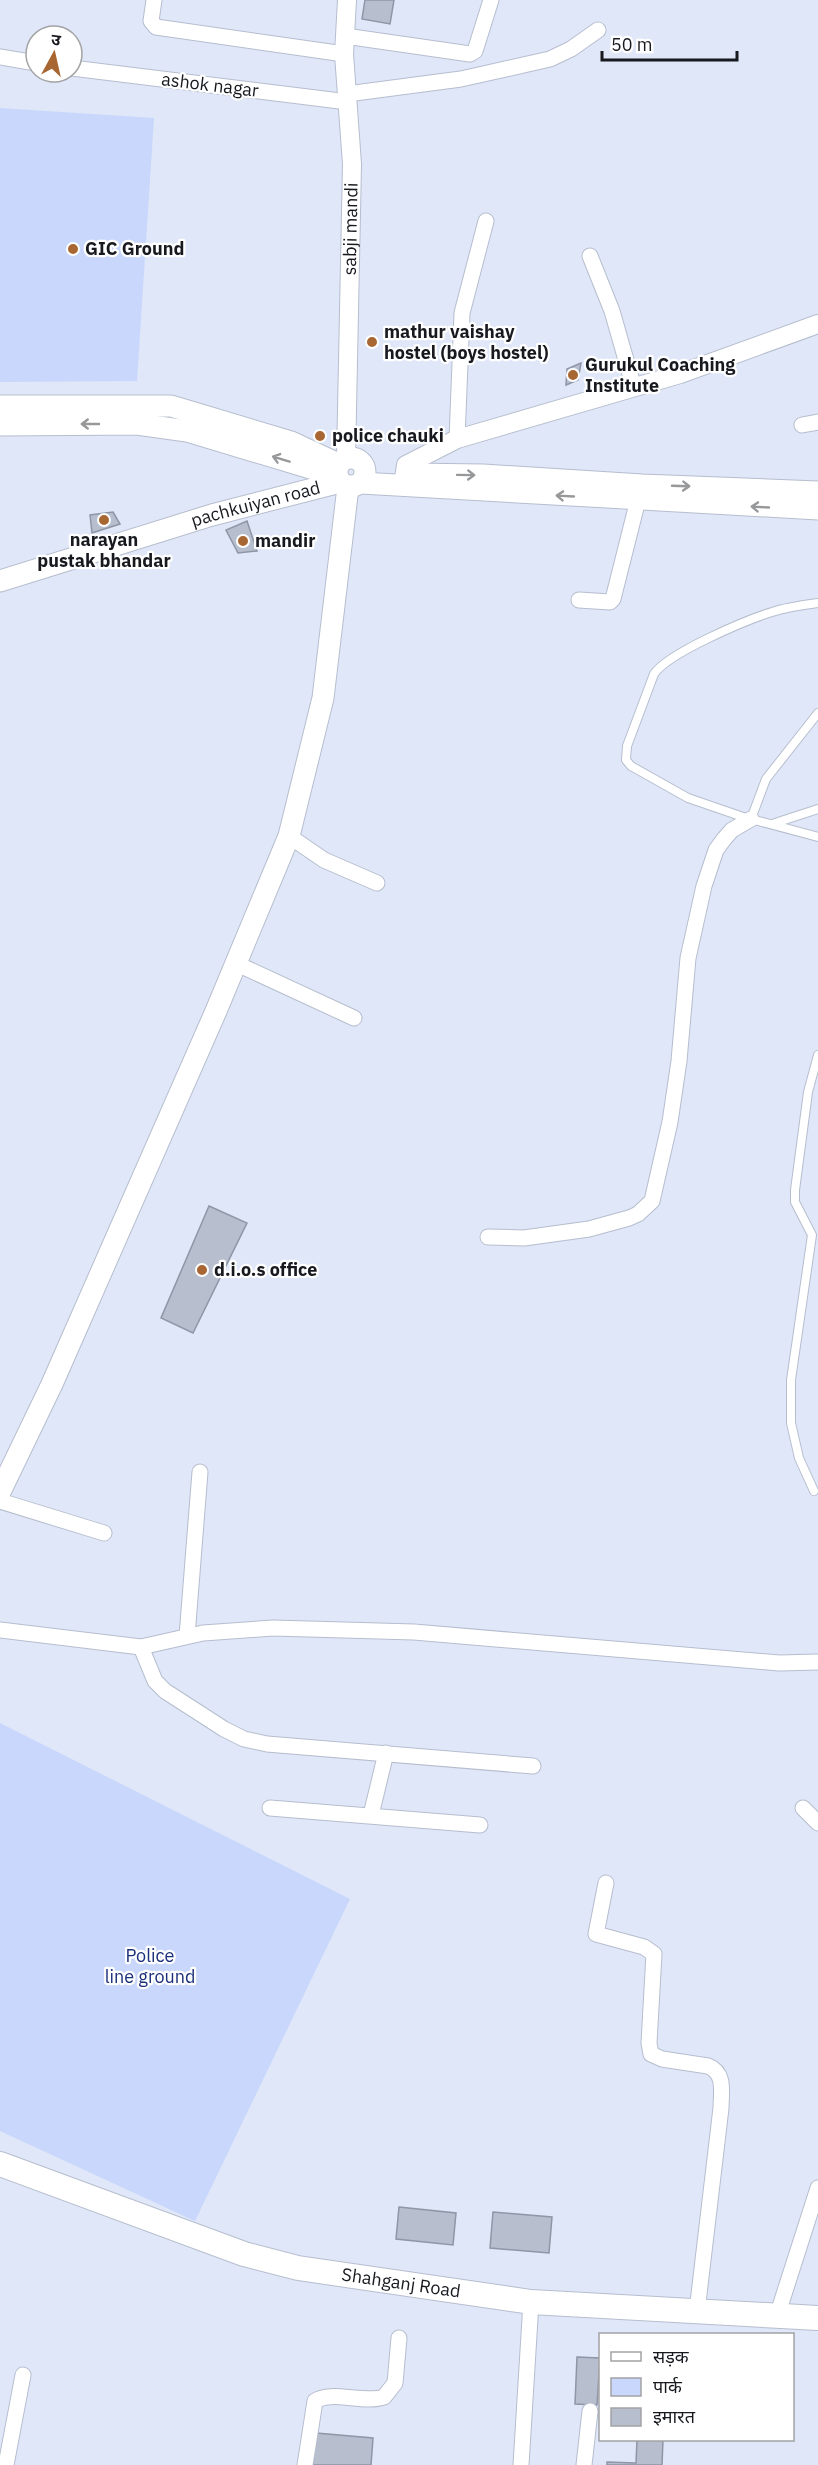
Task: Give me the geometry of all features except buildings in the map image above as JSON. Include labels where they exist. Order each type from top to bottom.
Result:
[{"type":"main road","points":[[0,406],[171,406],[291,442],[348,475]]},
{"type":"main road","points":[[170,429],[171,406]]},
{"type":"main road","points":[[0,425],[137,424],[186,431],[348,475],[404,480],[483,475],[640,493],[818,509]]},
{"type":"main road","points":[[0,1492],[52,1384],[216,1011],[289,837],[323,698],[348,475]]},
{"type":"main road","name":"pachkuiyan road","points":[[0,581],[348,475]]},
{"type":"main road","points":[[640,493],[818,492]]},
{"type":"main road","name":"Shahganj Road","points":[[0,2164],[244,2254],[298,2268],[531,2302],[818,2318]]},
{"type":"street","points":[[154,0],[152,21],[156,27],[470,54],[475,51],[491,0]]},
{"type":"street","name":"sabji mandi","points":[[347,0],[345,45],[352,164],[348,475]]},
{"type":"street","name":"ashok nagar","points":[[84,69],[347,98],[430,85],[550,59],[571,49],[598,30]]},
{"type":"street","points":[[0,57],[24,61]]},
{"type":"street","points":[[458,439],[462,313],[486,221]]},
{"type":"street","points":[[590,256],[612,311],[634,388]]},
{"type":"street","points":[[404,480],[406,465],[458,439],[681,374],[818,324]]},
{"type":"street","points":[[802,425],[818,422]]},
{"type":"street","points":[[579,600],[608,603],[613,599],[640,493]]},
{"type":"street","points":[[488,1237],[524,1238],[589,1229],[638,1214],[652,1201],[670,1122],[679,1061],[688,958],[704,886],[712,860],[724,839],[732,830],[751,819]]},
{"type":"street","points":[[289,837],[324,860],[378,883]]},
{"type":"street","points":[[235,963],[354,1018]]},
{"type":"street","points":[[187,1636],[200,1472]]},
{"type":"street","points":[[0,1501],[105,1533]]},
{"type":"street","points":[[0,1630],[141,1647],[187,1636],[293,1627],[414,1632],[779,1663],[818,1662]]},
{"type":"street","points":[[141,1647],[155,1681],[165,1691],[224,1729],[244,1739],[267,1744],[533,1766]]},
{"type":"street","points":[[371,1815],[386,1753]]},
{"type":"street","points":[[270,1808],[480,1825]]},
{"type":"street","points":[[803,1808],[818,1823]]},
{"type":"street","points":[[606,1883],[596,1934],[644,1947],[654,1954],[649,2043],[651,2054],[662,2059],[708,2066],[714,2068],[721,2077],[721,2108],[697,2311]]},
{"type":"street","points":[[777,2316],[818,2188]]},
{"type":"street","points":[[521,2465],[531,2302]]},
{"type":"street","points":[[305,2465],[315,2401],[327,2397],[370,2400],[384,2397],[395,2383],[399,2338]]},
{"type":"street","points":[[6,2465],[23,2375]]},
{"type":"street","points":[[584,2465],[590,2411]]},
{"type":"lane","points":[[818,603],[773,612],[748,621],[673,657],[659,667],[654,674],[627,746],[626,760],[631,766],[688,798],[751,819],[818,837]]},
{"type":"lane","points":[[751,819],[766,779],[818,713]]},
{"type":"lane","points":[[774,824],[818,808]]},
{"type":"lane","points":[[814,1491],[799,1458],[791,1423],[791,1380],[812,1235],[795,1202],[795,1190],[808,1092],[818,1055]]},
{"type":"green space","name":"GIC Ground","points":[[0,108],[154,118],[137,381],[0,382]]},
{"type":"green space","name":"Police line ground","points":[[0,1723],[350,1899],[195,2221],[0,2131]]},
{"type":"place","name":"GIC Ground","points":[[73,249]]},
{"type":"place","name":"mathur vaishay hostel (boys hostel)","points":[[372,342]]},
{"type":"place","name":"Gurukul Coaching Institute","points":[[573,375]]},
{"type":"place","name":"police chauki","points":[[320,436]]},
{"type":"place","name":"narayan pustak bhandar","points":[[104,520]]},
{"type":"place","name":"mandir","points":[[243,541]]},
{"type":"place","name":"d.i.o.s office","points":[[202,1270]]}]
